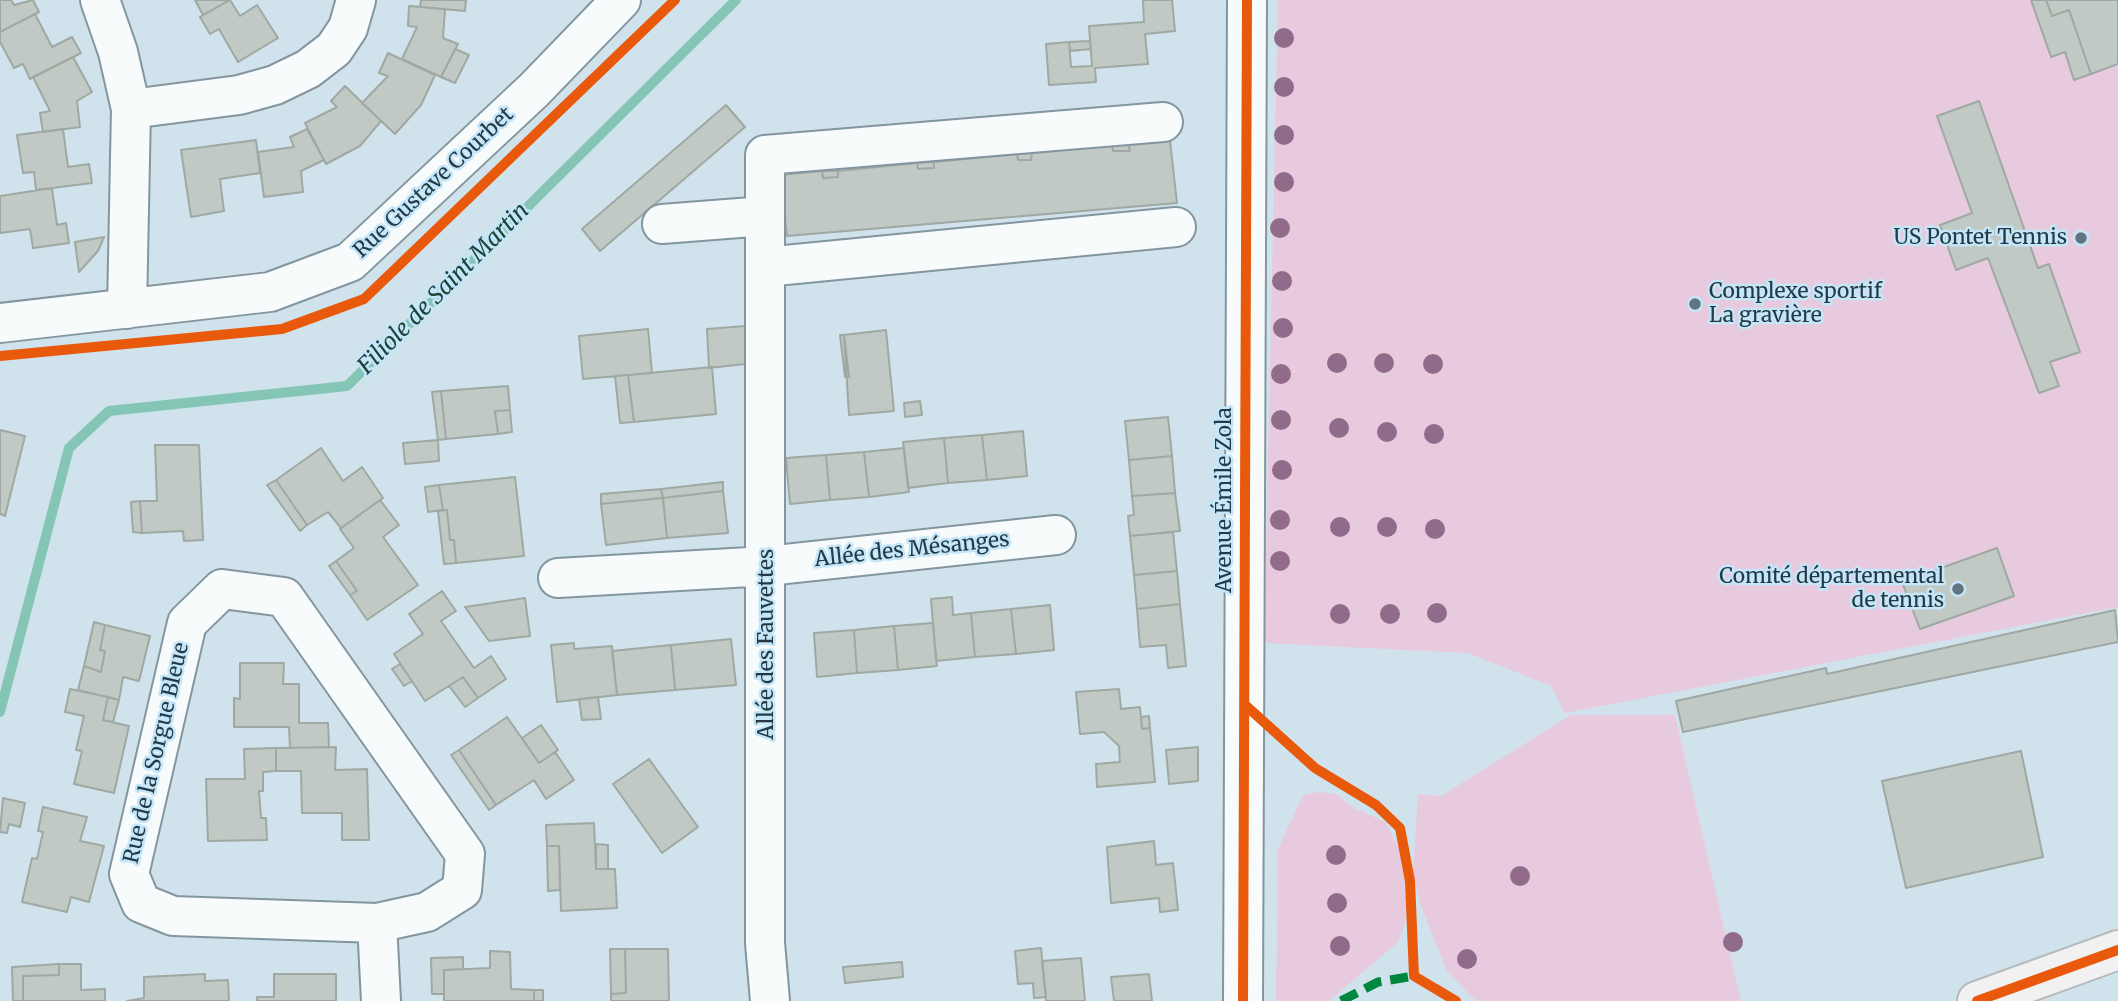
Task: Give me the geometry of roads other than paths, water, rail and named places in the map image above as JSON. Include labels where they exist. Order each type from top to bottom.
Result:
[{"type":"main road","points":[[1977,1001],[2118,951]]},
{"type":"street","points":[[100,0],[118,51],[131,108],[127,309]]},
{"type":"street","points":[[131,108],[239,95],[275,85],[308,69],[334,49],[348,28],[356,0]]},
{"type":"street","name":"Rue Gustave Courbet","points":[[0,323],[270,292],[350,262],[534,90],[621,0]]},
{"type":"street","name":"Avenue Émile Zola","points":[[1243,1001],[1247,0]]},
{"type":"street","name":"Allée des Fauvettes","points":[[770,1001],[765,943],[765,155],[1163,122]]},
{"type":"street","points":[[662,224],[765,216]]},
{"type":"street","points":[[765,276],[1176,226]]},
{"type":"street","name":"Allée des Mésanges","points":[[558,579],[767,566],[1056,535]]},
{"type":"street","name":"Rue de la Sorgue Bleue","points":[[222,589],[284,597],[465,854],[463,890],[426,912],[377,923],[173,916],[141,903],[129,874],[187,623],[222,589]]},
{"type":"street","points":[[377,923],[381,1001]]},
{"type":"waterway","name":"Filiole de Saint Martin","points":[[0,712],[69,448],[109,411],[347,386],[736,0]]},
{"type":"place","name":"US Pontet Tennis","points":[[2081,238]]},
{"type":"place","name":"Complexe sportif La gravière","points":[[1695,304]]},
{"type":"place","name":"Comité départemental de tennis","points":[[1958,589]]}]
